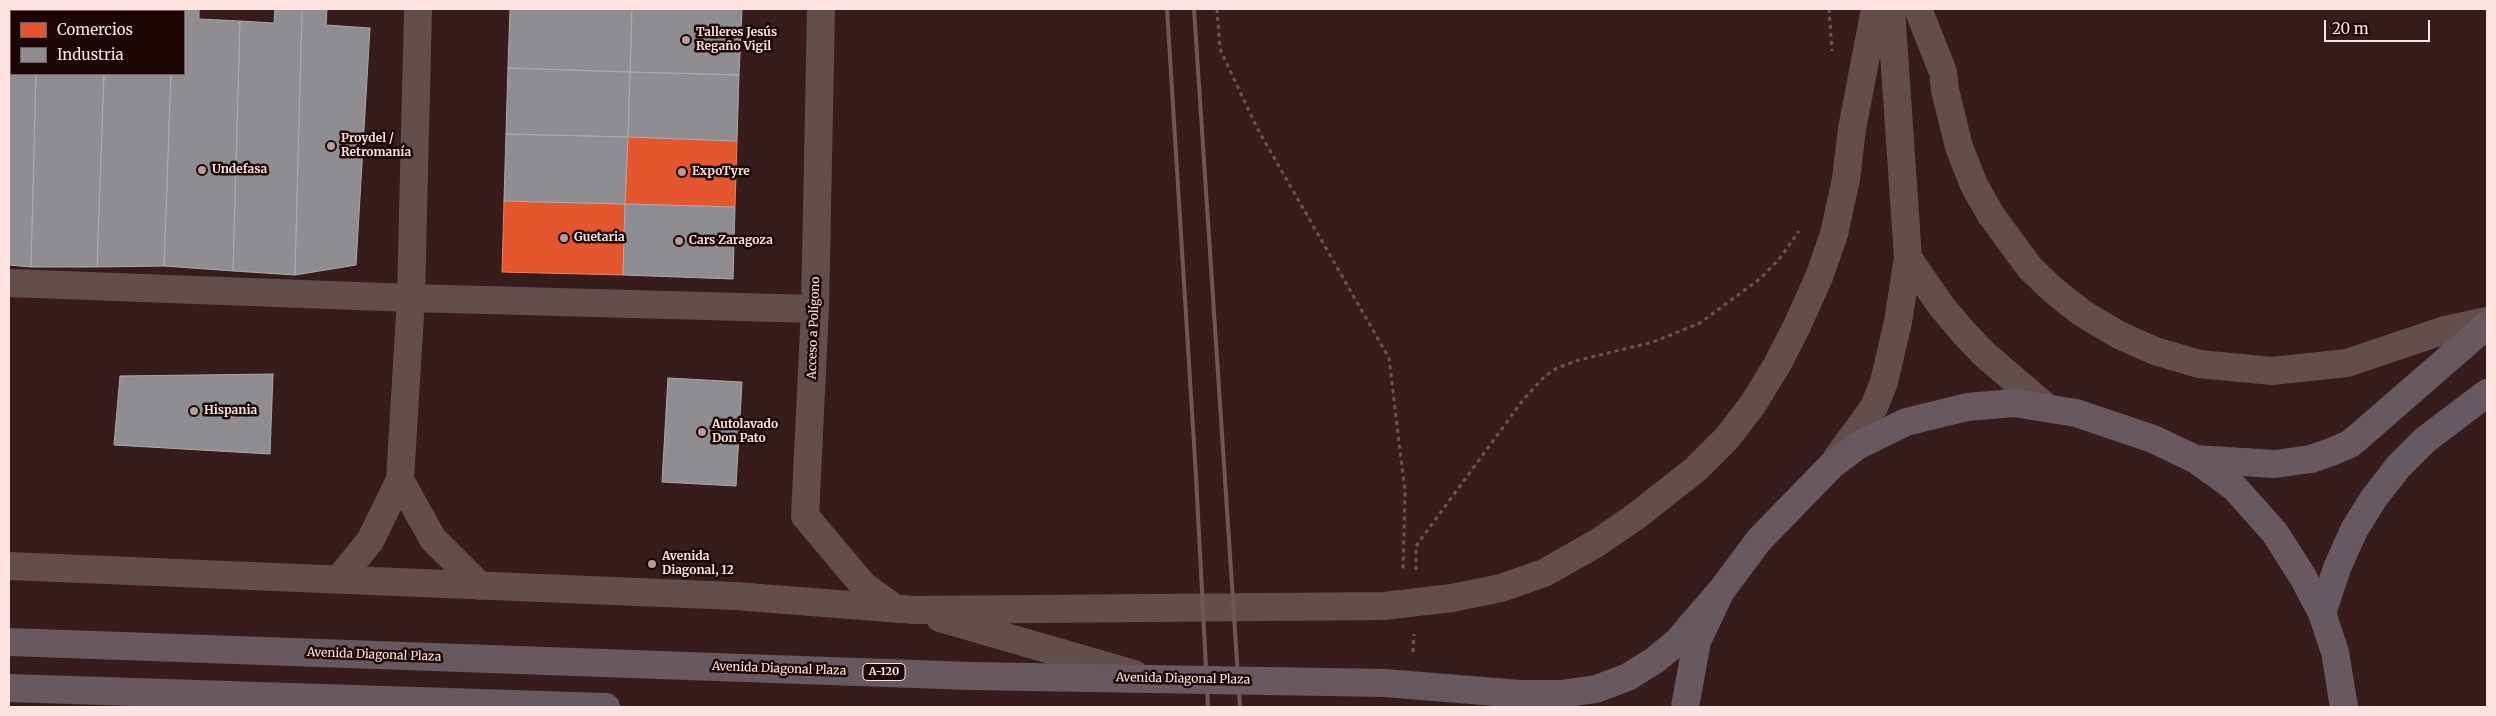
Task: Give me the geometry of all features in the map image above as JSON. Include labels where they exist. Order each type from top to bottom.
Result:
[{"type":"highway","points":[[2322,613],[2337,568],[2354,530],[2374,498],[2398,467],[2425,440],[2487,393]]},
{"type":"main road","points":[[2195,459],[2275,464],[2310,459],[2350,444],[2487,326]]},
{"type":"main road","points":[[1685,707],[1697,641],[1722,591],[1759,540],[1832,466],[1857,446],[1906,422],[1966,407],[2014,403],[2046,407],[2104,422],[2153,439],[2195,459],[2234,488],[2275,533],[2303,577],[2322,613],[2335,652],[2344,707]]},
{"type":"main road","name":"Avenida Diagonal Plaza","points":[[9,642],[952,675],[1384,682],[1520,694],[1561,694],[1596,689],[1628,677],[1655,660],[1678,640],[1722,591]]},
{"type":"main road","points":[[9,688],[606,707]]},
{"type":"street","points":[[338,580],[370,541],[400,480],[412,298],[418,9]]},
{"type":"street","name":"Acceso a Polígono","points":[[821,9],[815,309],[805,516],[863,585],[905,609]]},
{"type":"street","points":[[9,566],[735,596],[905,609],[1364,606],[1403,604],[1452,598],[1501,588],[1544,573],[1598,543],[1659,499],[1696,469],[1727,438],[1753,404],[1777,365],[1819,277],[1834,234],[1846,179],[1852,128],[1876,9]]},
{"type":"street","points":[[1832,466],[1858,433],[1874,407],[1884,382],[1898,322],[1908,258],[1891,9]]},
{"type":"street","points":[[1918,9],[1943,72],[1944,90],[1959,147],[1974,185],[1991,215],[2030,268],[2053,290],[2082,313],[2119,335],[2155,351],[2199,364],[2272,371],[2347,363],[2446,330],[2487,321]]},
{"type":"street","points":[[1908,258],[1942,307],[1964,333],[1999,367],[2046,407]]},
{"type":"street","points":[[9,283],[412,298],[815,309]]},
{"type":"street","points":[[400,480],[434,540],[480,586]]},
{"type":"street","points":[[905,609],[1152,679]]},
{"type":"path","points":[[1218,9],[1220,49],[1257,128],[1389,358],[1405,492],[1403,604]]},
{"type":"path","points":[[1829,9],[1832,56]]},
{"type":"path","points":[[1416,574],[1416,546],[1523,400],[1544,377],[1557,368],[1579,360],[1653,342],[1677,334],[1706,319],[1761,278],[1780,258],[1803,224]]},
{"type":"path","points":[[1413,660],[1414,631]]},
{"type":"building: Comercios","name":"ExpoTyre","points":[[628,137],[737,141],[735,207],[625,204]]},
{"type":"building: Comercios","name":"Guetaria","points":[[504,201],[625,204],[623,275],[502,272]]},
{"type":"building: Industria","points":[[9,9],[37,9],[10,10],[10,75],[36,75],[31,267],[9,265]]},
{"type":"building: Industria","points":[[59,9],[82,10],[37,10]]},
{"type":"building: Industria","points":[[147,9],[174,9],[174,10]]},
{"type":"building: Industria","name":"Undefasa","points":[[199,9],[199,19],[240,21],[233,271],[164,266],[171,75],[185,75],[185,10],[174,10]]},
{"type":"building: Industria","points":[[275,9],[302,9],[295,275],[233,271],[240,21],[274,23]]},
{"type":"building: Industria","name":"Proydel / Retromanía","points":[[302,9],[327,9],[326,25],[370,28],[356,265],[295,275]]},
{"type":"building: Industria","points":[[510,9],[632,9],[630,72],[508,68]]},
{"type":"building: Industria","name":"Talleres Jesús Regaño Vigil","points":[[632,9],[742,9],[739,75],[630,72]]},
{"type":"building: Industria","points":[[508,68],[630,72],[628,137],[506,134]]},
{"type":"building: Industria","points":[[630,72],[739,75],[737,141],[628,137]]},
{"type":"building: Industria","points":[[36,75],[104,75],[97,267],[31,267]]},
{"type":"building: Industria","points":[[104,75],[171,75],[164,266],[97,267]]},
{"type":"building: Industria","points":[[506,134],[628,137],[625,204],[504,201]]},
{"type":"building: Industria","name":"Cars Zaragoza","points":[[625,204],[735,207],[733,279],[623,275]]},
{"type":"building: Industria","name":"Hispania","points":[[273,374],[270,454],[114,445],[120,376]]},
{"type":"building: Industria","name":"Autolavado Don Pato","points":[[668,378],[742,382],[736,486],[662,482]]},
{"type":"railway","points":[[1167,9],[1196,476],[1208,707]]},
{"type":"railway","points":[[1194,9],[1240,707]]},
{"type":"place","name":"Talleres Jesús Regaño Vigil","points":[[686,40]]},
{"type":"place","name":"Proydel / Retromanía","points":[[331,146]]},
{"type":"place","name":"Undefasa","points":[[202,170]]},
{"type":"place","name":"ExpoTyre","points":[[682,172]]},
{"type":"place","name":"Guetaria","points":[[564,238]]},
{"type":"place","name":"Cars Zaragoza","points":[[679,241]]},
{"type":"place","name":"Hispania","points":[[194,411]]},
{"type":"place","name":"Autolavado Don Pato","points":[[702,432]]},
{"type":"place","name":"Avenida Diagonal, 12","points":[[652,564]]}]
